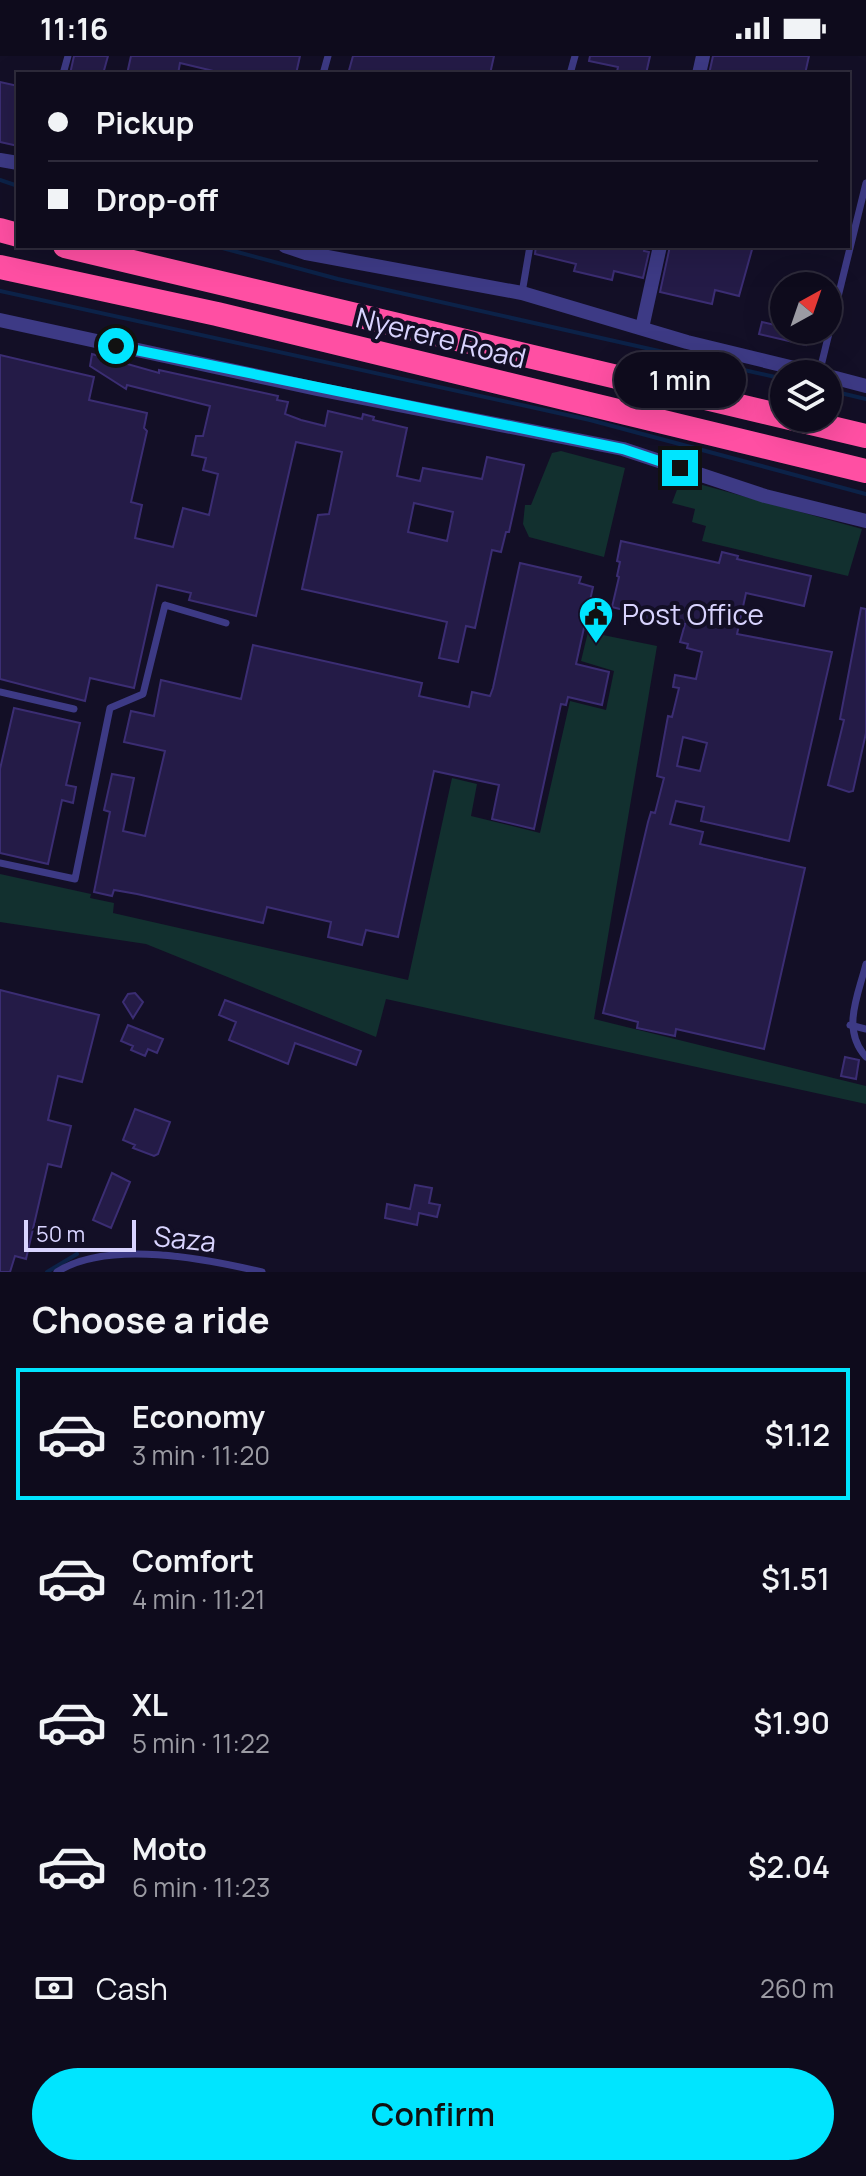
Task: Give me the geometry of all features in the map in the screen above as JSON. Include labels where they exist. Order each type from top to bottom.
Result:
[{"type":"highway","name":"Nyerere Road","points":[[73,248],[855,434]]},
{"type":"highway","name":"Nyerere Road","points":[[0,267],[217,314],[866,471]]},
{"type":"street","points":[[291,248],[522,293],[770,361]]},
{"type":"street","points":[[642,328],[660,248]]},
{"type":"street","points":[[0,320],[317,389],[623,449],[765,496],[866,521]]},
{"type":"street","points":[[842,380],[866,386]]},
{"type":"lane","points":[[822,360],[866,183]]},
{"type":"lane","points":[[522,293],[530,248]]},
{"type":"lane","points":[[855,434],[866,449]]},
{"type":"lane","points":[[0,863],[75,879],[110,708],[143,694],[165,605],[226,623]]},
{"type":"lane","points":[[0,692],[74,709]]},
{"type":"lane","points":[[866,964],[850,1025],[857,1045],[866,1057]]},
{"type":"lane","points":[[850,1025],[866,1029]]},
{"type":"lane","name":"Saza","points":[[57,1272],[72,1263],[130,1255],[262,1272]]},
{"type":"green space","points":[[561,451],[625,468],[604,557],[529,537],[523,524],[525,505],[531,505],[552,453]]},
{"type":"green space","points":[[681,479],[862,529],[848,576],[702,541],[706,526],[692,522],[695,509],[672,503]]},
{"type":"green space","points":[[588,632],[657,646],[594,1019],[866,1086],[866,1104],[386,999],[376,1037],[146,944],[0,922],[0,874],[91,894],[90,898],[114,903],[113,913],[408,980],[452,778],[477,784],[471,816],[540,833],[570,701],[606,710],[614,671],[581,661]]},
{"type":"building","points":[[74,56],[108,56],[104,72],[70,72]]},
{"type":"building","points":[[131,56],[300,56],[296,72],[218,72],[180,63],[178,72],[127,72]]},
{"type":"building","points":[[353,56],[494,56],[490,72],[349,72]]},
{"type":"building","points":[[590,56],[650,56],[646,72],[617,72],[618,67],[589,61]]},
{"type":"building","points":[[713,56],[809,56],[805,72],[709,72]]},
{"type":"building","points":[[0,82],[16,86],[16,146],[0,142]]},
{"type":"building","points":[[536,248],[645,248],[644,251],[649,252],[643,278],[614,271],[612,280],[574,271],[576,264],[535,254]]},
{"type":"building","points":[[670,248],[752,248],[739,296],[715,290],[712,304],[660,292]]},
{"type":"building","points":[[762,322],[770,324],[770,337],[759,334]]},
{"type":"building","points":[[92,354],[159,373],[159,370],[278,396],[277,400],[288,402],[285,414],[325,426],[328,411],[362,419],[363,414],[374,417],[373,420],[407,428],[397,476],[420,481],[423,468],[482,479],[487,457],[524,465],[509,532],[506,532],[501,552],[492,550],[475,628],[466,626],[458,662],[439,658],[447,622],[302,589],[318,515],[329,514],[342,452],[296,442],[256,616],[189,600],[191,593],[157,585],[134,688],[90,678],[85,701],[0,679],[0,355],[94,377],[89,400],[147,413],[144,428],[147,431],[131,502],[142,505],[135,538],[173,547],[183,508],[209,515],[218,474],[203,470],[206,458],[192,455],[196,436],[203,436],[210,406],[127,385],[126,389],[90,366]],"holes":[[[414,503],[453,512],[447,541],[408,532]]]},
{"type":"building","points":[[621,541],[719,563],[722,552],[738,556],[737,559],[811,576],[804,606],[746,593],[737,634],[832,652],[789,841],[701,821],[704,807],[676,801],[670,824],[703,832],[700,844],[805,868],[764,1049],[676,1029],[675,1036],[637,1028],[638,1022],[603,1013],[648,822],[651,812],[655,813],[664,778],[657,776],[668,716],[672,717],[679,688],[673,687],[675,675],[696,679],[702,652],[687,648],[688,644],[680,642],[685,624],[658,618],[656,623],[633,618],[635,613],[612,607],[619,577],[620,562],[617,561]],"holes":[[[683,737],[707,743],[700,771],[677,766]]]},
{"type":"building","points":[[520,563],[581,577],[579,583],[593,587],[576,664],[609,672],[602,705],[568,697],[566,705],[561,704],[534,829],[492,819],[499,785],[434,771],[398,937],[366,930],[362,945],[328,937],[331,922],[267,907],[263,923],[137,894],[114,890],[112,896],[94,892],[110,812],[104,810],[112,774],[134,778],[123,831],[145,836],[165,751],[124,742],[131,711],[154,716],[161,680],[241,699],[253,645],[422,683],[419,696],[469,707],[472,692],[490,696],[493,688]]},
{"type":"building","points":[[861,608],[866,609],[866,733],[853,791],[849,792],[828,785],[844,720],[840,719]]},
{"type":"building","points":[[14,708],[80,723],[66,785],[76,787],[73,803],[62,800],[48,864],[0,853],[0,769]]},
{"type":"building","points":[[0,990],[99,1015],[82,1082],[58,1076],[48,1120],[71,1126],[61,1167],[48,1164],[26,1259],[15,1256],[10,1272],[0,1272]]},
{"type":"building","points":[[135,993],[143,1002],[133,1018],[123,1002],[128,994]]},
{"type":"building","points":[[225,1000],[361,1051],[356,1065],[295,1043],[288,1064],[229,1040],[236,1022],[219,1015]]},
{"type":"building","points":[[128,1025],[163,1039],[157,1053],[148,1049],[145,1056],[121,1041]]},
{"type":"building","points":[[845,1057],[859,1060],[856,1079],[841,1076]]},
{"type":"building","points":[[135,1109],[170,1122],[158,1154],[154,1156],[133,1148],[135,1145],[123,1140]]},
{"type":"building","points":[[112,1173],[130,1182],[111,1228],[93,1220]]},
{"type":"building","points":[[415,1185],[432,1188],[429,1203],[440,1205],[437,1217],[419,1213],[417,1225],[385,1218],[387,1204],[410,1209]]},
{"type":"waterway","points":[[0,180],[16,185]]},
{"type":"waterway","points":[[222,248],[338,279],[770,376]]},
{"type":"waterway","points":[[0,291],[590,420],[866,494]]},
{"type":"waterway","points":[[842,393],[866,399]]},
{"type":"waterway","points":[[47,1272],[77,1254]]},
{"type":"place","name":"Post Office","points":[[596,645]]},
{"type":"route","points":[[116,346],[623,449],[680,468]]}]
